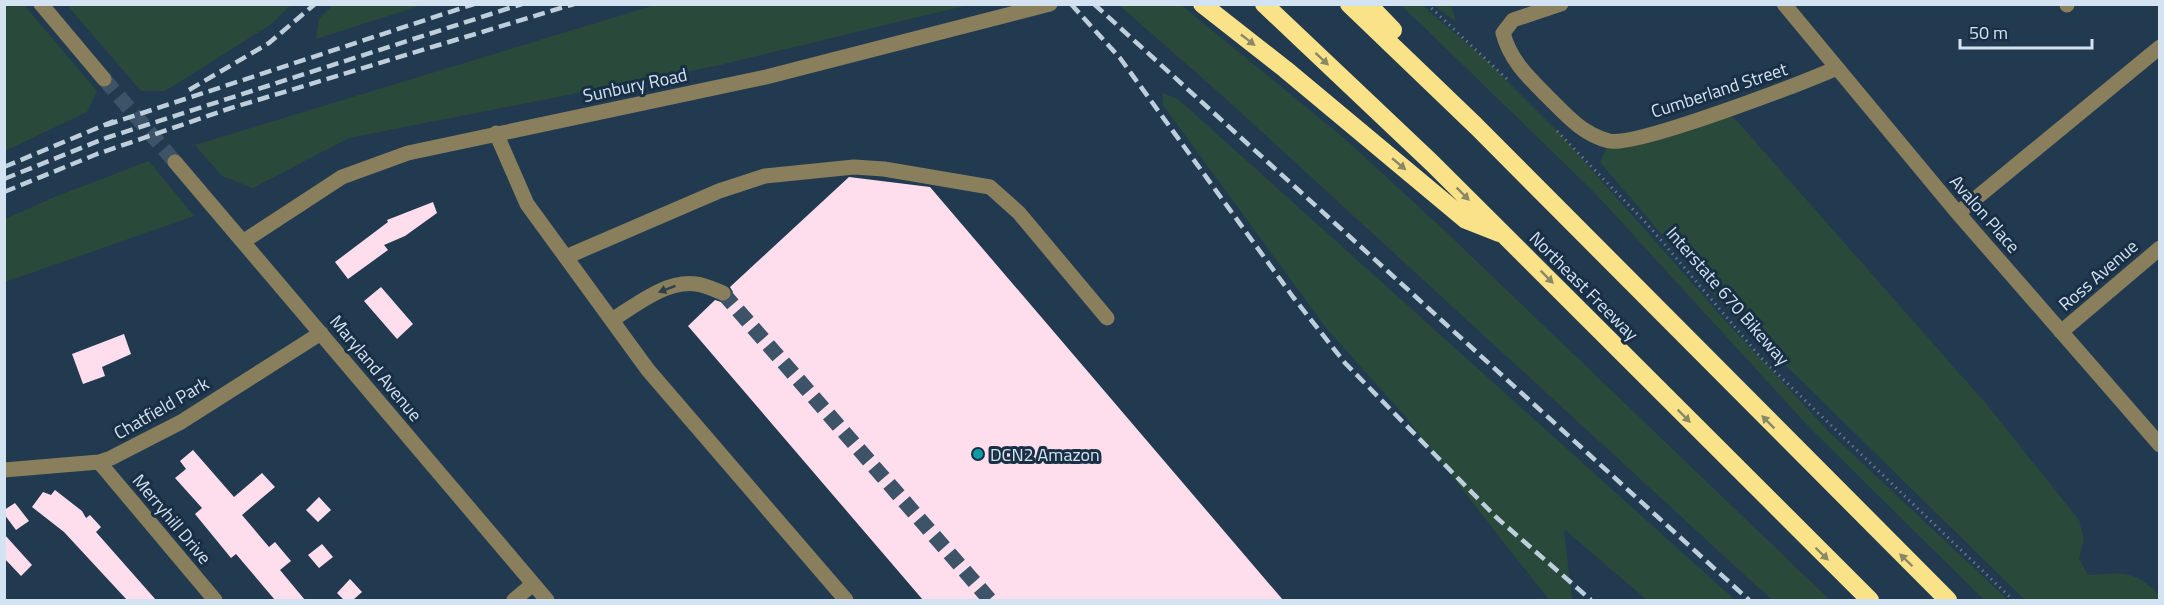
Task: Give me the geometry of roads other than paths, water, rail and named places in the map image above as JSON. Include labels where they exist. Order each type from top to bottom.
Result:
[{"type":"highway","points":[[1202,4],[1285,69],[1466,220],[1506,236]]},
{"type":"highway","name":"Northeast Freeway","points":[[1264,4],[1506,236],[1870,600]]},
{"type":"highway","name":"Northeast Freeway","points":[[1349,4],[1476,126],[1632,286],[1948,600]]},
{"type":"highway","points":[[1368,4],[1537,177],[1632,286]]},
{"type":"street","points":[[41,4],[104,79]]},
{"type":"street","name":"Sunbury Road","points":[[244,241],[333,183],[360,170],[408,153],[496,132],[766,77],[1050,4]]},
{"type":"street","name":"Cumberland Street","points":[[1561,4],[1513,20],[1503,33],[1508,53],[1581,130],[1612,141],[1652,133],[1776,93],[1837,69]]},
{"type":"street","name":"Avalon Place","points":[[1784,4],[1958,213],[2160,446]]},
{"type":"street","points":[[1958,213],[2160,47]]},
{"type":"street","points":[[496,132],[526,204],[648,370],[846,600]]},
{"type":"street","name":"Maryland Avenue","points":[[175,162],[547,600]]},
{"type":"street","points":[[566,257],[718,191],[765,176],[854,167],[884,169],[990,187],[1019,213],[1107,318]]},
{"type":"street","name":"Ross Avenue","points":[[2061,332],[2160,248]]},
{"type":"street","points":[[612,320],[650,296],[674,286],[696,284],[723,293]]},
{"type":"street","name":"Chatfield Park","points":[[4,470],[99,462],[138,446],[181,422],[321,333]]},
{"type":"street","name":"Merryhill Drive","points":[[99,462],[215,600]]},
{"type":"street","points":[[514,600],[533,584]]},
{"type":"tunnel","points":[[104,79],[175,162]]},
{"type":"tunnel","points":[[723,293],[990,600]]},
{"type":"railway","points":[[189,90],[269,43],[315,4]]},
{"type":"railway","points":[[106,125],[474,4]]},
{"type":"railway","points":[[4,179],[106,138],[522,4]]},
{"type":"railway","points":[[4,192],[97,154],[228,109],[574,4]]},
{"type":"railway","points":[[1071,4],[1120,58],[1293,297],[1345,363],[1497,518],[1591,600]]},
{"type":"railway","points":[[1094,4],[1749,600]]},
{"type":"railway","points":[[4,167],[114,121]]},
{"type":"place","name":"DCN2 Amazon","points":[[978,454]]}]
